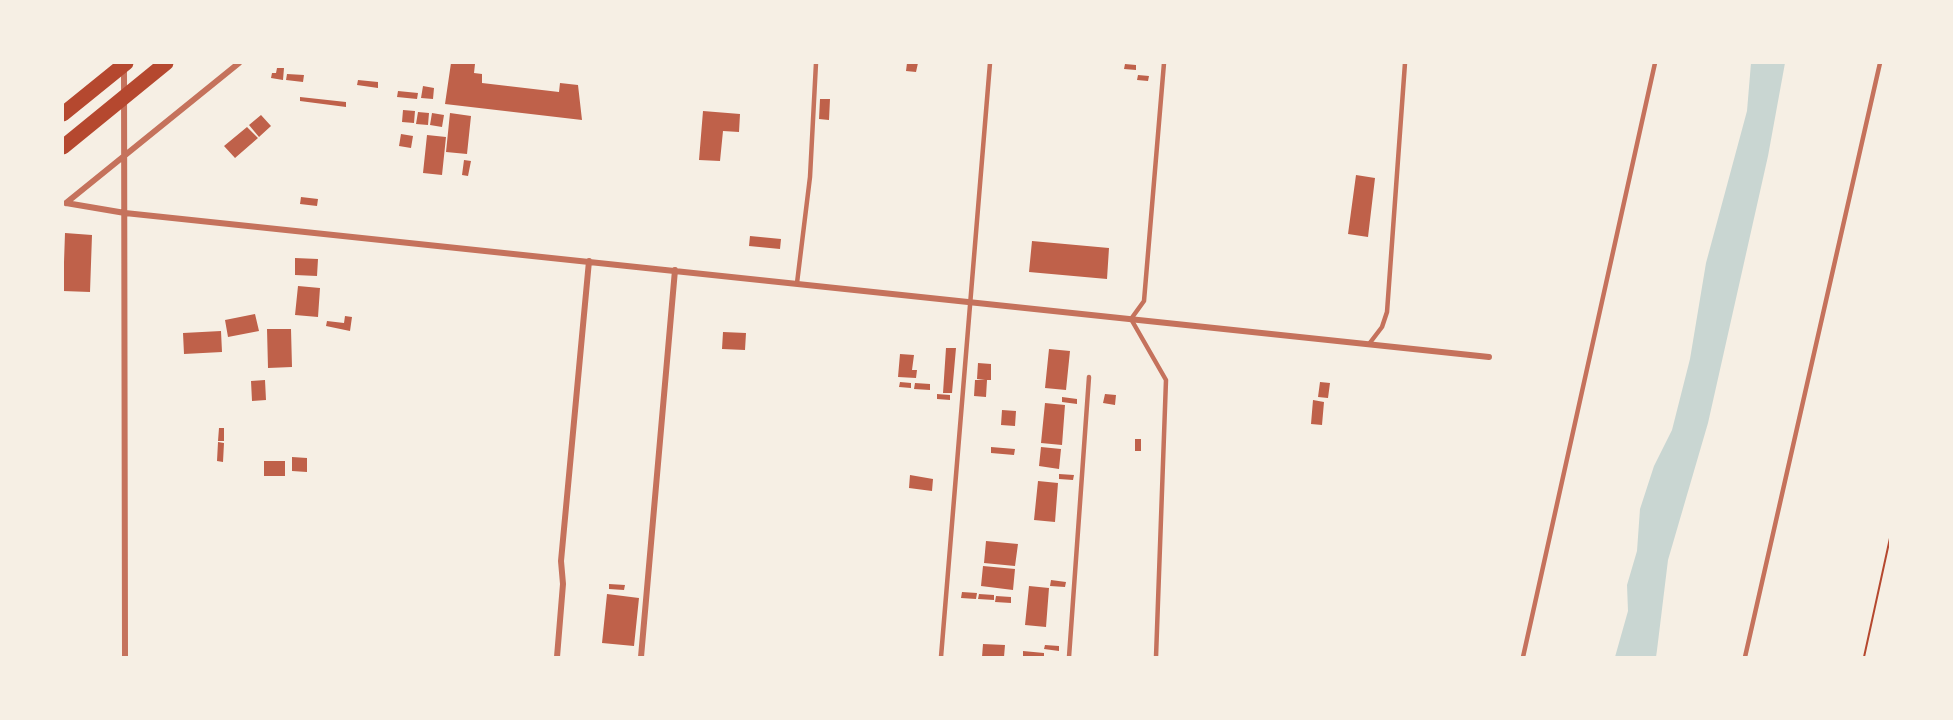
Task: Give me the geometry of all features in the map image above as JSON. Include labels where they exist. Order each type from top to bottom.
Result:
[{"type":"highway","points":[[63,114],[125,63]]},
{"type":"highway","points":[[63,147],[166,63]]},
{"type":"street","points":[[125,63],[125,657]]},
{"type":"street","points":[[65,204],[239,63]]},
{"type":"street","points":[[65,204],[125,213],[1489,357]]},
{"type":"street","points":[[557,657],[563,584],[561,561],[589,261]]},
{"type":"street","points":[[641,657],[675,270]]},
{"type":"lane","points":[[797,283],[810,177],[816,63]]},
{"type":"lane","points":[[941,657],[990,63]]},
{"type":"lane","points":[[1156,657],[1166,380],[1131,319],[1144,301],[1164,63]]},
{"type":"lane","points":[[1369,344],[1382,327],[1387,312],[1405,63]]},
{"type":"lane","points":[[1523,657],[1655,63]]},
{"type":"lane","points":[[1745,657],[1880,63]]},
{"type":"lane","points":[[1070,657],[1089,377]]},
{"type":"path","points":[[1864,657],[1890,538]]},
{"type":"shaded area","points":[[1751,63],[1785,63],[1768,156],[1708,423],[1668,560],[1656,657],[1615,657],[1628,611],[1627,585],[1637,551],[1640,509],[1654,466],[1672,430],[1690,359],[1706,263],[1747,111]]},
{"type":"building","points":[[451,63],[475,64],[474,73],[482,74],[482,83],[559,92],[560,83],[578,85],[582,120],[445,104]]},
{"type":"building","points":[[907,63],[918,63],[916,72],[906,71]]},
{"type":"building","points":[[1125,64],[1136,65],[1136,70],[1124,69]]},
{"type":"building","points":[[277,68],[284,68],[283,80],[271,78]]},
{"type":"building","points":[[287,74],[304,75],[303,82],[286,80]]},
{"type":"building","points":[[1138,75],[1149,76],[1148,81],[1137,80]]},
{"type":"building","points":[[358,80],[378,82],[378,88],[357,85]]},
{"type":"building","points":[[423,86],[434,88],[433,99],[421,98]]},
{"type":"building","points":[[398,91],[418,93],[417,99],[397,97]]},
{"type":"building","points":[[300,97],[346,102],[346,107],[300,101]]},
{"type":"building","points":[[820,99],[830,99],[829,120],[819,119]]},
{"type":"building","points":[[403,110],[415,111],[414,123],[402,122]]},
{"type":"building","points":[[703,111],[740,114],[739,132],[723,131],[720,161],[699,160]]},
{"type":"building","points":[[418,112],[429,113],[428,125],[416,124]]},
{"type":"building","points":[[432,113],[444,115],[442,127],[430,125]]},
{"type":"building","points":[[450,113],[471,116],[467,154],[446,152]]},
{"type":"building","points":[[261,115],[271,126],[259,137],[249,125]]},
{"type":"building","points":[[247,127],[258,138],[235,158],[224,146]]},
{"type":"building","points":[[401,134],[413,136],[411,148],[399,146]]},
{"type":"building","points":[[427,135],[446,137],[442,175],[423,173]]},
{"type":"building","points":[[464,160],[471,161],[468,176],[462,175]]},
{"type":"building","points":[[1356,175],[1375,178],[1368,237],[1348,234]]},
{"type":"building","points":[[301,197],[318,199],[317,206],[300,204]]},
{"type":"building","points":[[65,233],[92,235],[90,292],[63,291]]},
{"type":"building","points":[[750,236],[781,239],[780,249],[749,246]]},
{"type":"building","points":[[1032,241],[1109,248],[1107,279],[1029,272]]},
{"type":"building","points":[[295,258],[318,259],[317,276],[295,275]]},
{"type":"building","points":[[298,286],[320,288],[318,317],[295,315]]},
{"type":"building","points":[[255,314],[259,331],[228,337],[225,320]]},
{"type":"building","points":[[345,316],[352,317],[350,331],[326,326],[327,321],[344,323]]},
{"type":"building","points":[[267,329],[291,329],[292,367],[268,368]]},
{"type":"building","points":[[221,331],[222,352],[184,354],[183,333]]},
{"type":"building","points":[[723,332],[746,333],[745,350],[722,349]]},
{"type":"building","points":[[946,348],[956,348],[952,393],[943,393]]},
{"type":"building","points":[[1049,349],[1070,351],[1066,390],[1045,388]]},
{"type":"building","points":[[900,354],[914,355],[912,370],[917,370],[916,378],[898,377]]},
{"type":"building","points":[[978,363],[991,364],[991,380],[987,380],[986,397],[974,396],[975,380],[985,380],[977,379]]},
{"type":"building","points":[[265,380],[266,400],[252,401],[251,381]]},
{"type":"building","points":[[900,382],[911,383],[911,388],[899,387]]},
{"type":"building","points":[[1320,382],[1330,383],[1328,398],[1318,397]]},
{"type":"building","points":[[915,383],[930,384],[930,390],[914,389]]},
{"type":"building","points":[[937,394],[950,395],[950,400],[937,399]]},
{"type":"building","points":[[1105,394],[1116,395],[1115,405],[1103,403]]},
{"type":"building","points":[[1062,397],[1077,399],[1077,404],[1062,402]]},
{"type":"building","points":[[1313,400],[1324,402],[1322,425],[1311,424]]},
{"type":"building","points":[[1045,403],[1065,405],[1062,445],[1041,443]]},
{"type":"building","points":[[1002,410],[1016,411],[1015,426],[1001,425]]},
{"type":"building","points":[[219,428],[224,428],[224,441],[218,441]]},
{"type":"building","points":[[1135,439],[1141,439],[1141,451],[1135,451]]},
{"type":"building","points":[[218,442],[224,443],[223,462],[217,461]]},
{"type":"building","points":[[991,447],[1015,449],[1014,455],[991,453]]},
{"type":"building","points":[[1041,447],[1061,449],[1059,469],[1039,466]]},
{"type":"building","points":[[292,457],[307,458],[307,472],[292,471]]},
{"type":"building","points":[[264,461],[285,461],[285,476],[264,476]]},
{"type":"building","points":[[1059,474],[1074,475],[1073,480],[1059,479]]},
{"type":"building","points":[[910,475],[933,479],[932,491],[909,488]]},
{"type":"building","points":[[1038,481],[1058,483],[1055,522],[1034,520]]},
{"type":"building","points":[[986,541],[1018,544],[1015,566],[984,563]]},
{"type":"building","points":[[983,566],[1015,569],[1013,590],[981,586]]},
{"type":"building","points":[[1051,580],[1066,582],[1065,587],[1050,586]]},
{"type":"building","points":[[609,584],[625,585],[624,590],[609,589]]},
{"type":"building","points":[[1029,586],[1049,588],[1046,627],[1025,625]]},
{"type":"building","points":[[962,592],[977,593],[976,599],[961,598]]},
{"type":"building","points":[[607,594],[639,598],[634,646],[602,643]]},
{"type":"building","points":[[979,594],[994,595],[994,600],[978,599]]},
{"type":"building","points":[[996,596],[1011,597],[1011,603],[995,602]]},
{"type":"building","points":[[983,644],[1005,645],[1004,657],[982,657]]},
{"type":"building","points":[[1045,645],[1059,646],[1059,651],[1044,649]]},
{"type":"building","points":[[1023,651],[1044,653],[1044,657],[1023,657]]}]
